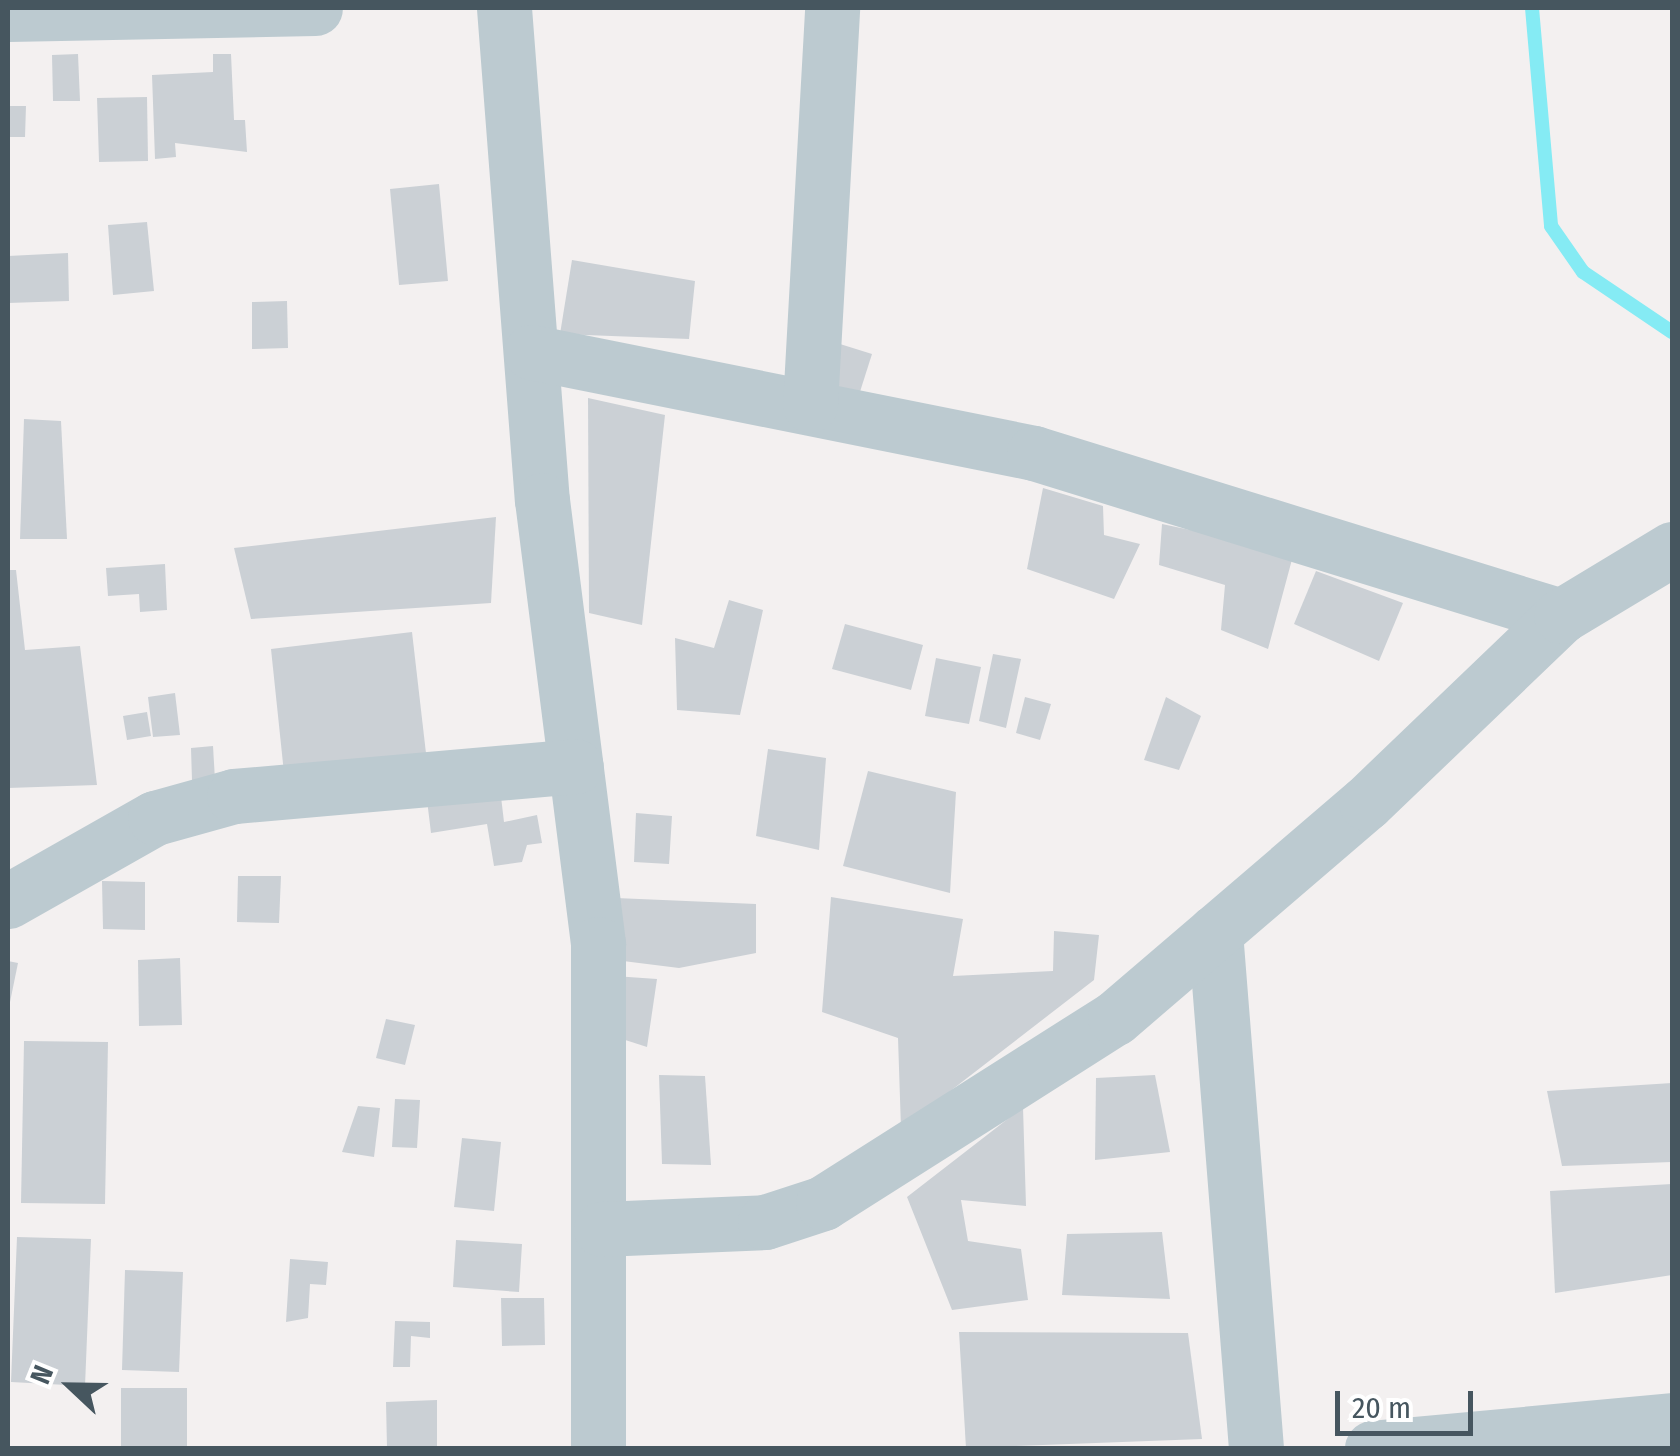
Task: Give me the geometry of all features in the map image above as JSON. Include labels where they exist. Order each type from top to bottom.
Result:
[{"type":"street","points":[[8,14],[314,8]]},
{"type":"street","points":[[504,8],[531,352],[598,944],[598,1448]]},
{"type":"street","points":[[810,405],[832,8]]},
{"type":"street","points":[[531,352],[1034,453],[1561,616]]},
{"type":"street","points":[[601,1229],[765,1222],[823,1203],[1115,1018],[1215,932],[1561,616],[1672,549]]},
{"type":"street","points":[[8,901],[155,818],[234,796],[576,766]]},
{"type":"street","points":[[1215,932],[1256,1448]]},
{"type":"street","points":[[1372,1448],[1672,1420]]},
{"type":"building","points":[[78,54],[80,101],[53,101],[52,55]]},
{"type":"building","points":[[213,54],[231,54],[234,120],[245,120],[247,152],[175,143],[176,157],[155,159],[152,75],[213,72]]},
{"type":"building","points":[[147,97],[148,161],[99,162],[97,98]]},
{"type":"building","points":[[8,106],[26,106],[25,137],[8,137]]},
{"type":"building","points":[[439,184],[448,281],[399,285],[390,189]]},
{"type":"building","points":[[147,222],[154,291],[113,295],[108,225]]},
{"type":"building","points":[[68,253],[69,301],[8,303],[8,256]]},
{"type":"building","points":[[572,260],[695,281],[689,339],[560,334]]},
{"type":"building","points":[[287,301],[288,348],[252,349],[252,302]]},
{"type":"building","points":[[840,344],[872,354],[858,398],[826,389]]},
{"type":"building","points":[[588,398],[665,415],[642,625],[589,613]]},
{"type":"building","points":[[24,419],[61,421],[67,539],[20,539]]},
{"type":"building","points":[[1043,488],[1103,506],[1104,535],[1140,544],[1114,599],[1027,569]]},
{"type":"building","points":[[496,517],[491,603],[251,619],[234,548]]},
{"type":"building","points":[[1162,524],[1294,552],[1268,649],[1221,630],[1225,585],[1159,565]]},
{"type":"building","points":[[165,564],[167,610],[140,612],[139,594],[108,596],[106,568]]},
{"type":"building","points":[[8,570],[16,570],[25,650],[80,646],[97,785],[8,788]]},
{"type":"building","points":[[1316,571],[1403,603],[1379,661],[1294,624]]},
{"type":"building","points":[[729,600],[763,610],[740,715],[677,710],[675,638],[714,648]]},
{"type":"building","points":[[845,624],[923,645],[911,690],[832,669]]},
{"type":"building","points":[[412,632],[427,762],[284,773],[271,649]]},
{"type":"building","points":[[993,654],[1021,659],[1006,728],[979,721]]},
{"type":"building","points":[[936,658],[981,667],[969,724],[925,716]]},
{"type":"building","points":[[175,693],[180,735],[153,737],[148,697]]},
{"type":"building","points":[[1025,697],[1051,704],[1040,740],[1016,733]]},
{"type":"building","points":[[1166,697],[1201,716],[1179,770],[1144,760]]},
{"type":"building","points":[[147,712],[151,736],[127,740],[123,716]]},
{"type":"building","points":[[213,746],[215,780],[192,781],[191,748]]},
{"type":"building","points":[[768,749],[826,758],[819,850],[756,836]]},
{"type":"building","points":[[868,771],[956,792],[950,893],[843,866]]},
{"type":"building","points":[[500,788],[504,822],[537,815],[542,843],[527,845],[522,862],[494,866],[487,824],[431,833],[427,800]]},
{"type":"building","points":[[636,813],[672,816],[669,864],[634,862]]},
{"type":"building","points":[[238,876],[281,876],[279,923],[237,922]]},
{"type":"building","points":[[102,881],[145,882],[145,930],[103,929]]},
{"type":"building","points":[[831,897],[963,919],[953,976],[1053,971],[1054,931],[1099,935],[1094,980],[901,1129],[898,1038],[822,1012]]},
{"type":"building","points":[[616,898],[756,904],[756,953],[679,968],[623,961]]},
{"type":"building","points":[[180,958],[182,1025],[139,1026],[138,960]]},
{"type":"building","points":[[8,961],[18,963],[9,1007],[8,1007]]},
{"type":"building","points":[[614,976],[657,979],[647,1047],[616,1037]]},
{"type":"building","points":[[386,1019],[415,1025],[405,1065],[376,1058]]},
{"type":"building","points":[[24,1041],[108,1042],[105,1204],[21,1203]]},
{"type":"building","points":[[659,1075],[705,1076],[711,1165],[662,1164]]},
{"type":"building","points":[[1155,1075],[1170,1152],[1095,1160],[1096,1078]]},
{"type":"building","points":[[1672,1083],[1672,1162],[1562,1166],[1547,1091]]},
{"type":"building","points":[[395,1099],[420,1100],[417,1148],[392,1147]]},
{"type":"building","points":[[358,1106],[380,1108],[374,1157],[342,1152]]},
{"type":"building","points":[[1023,1107],[1026,1206],[961,1200],[968,1241],[1021,1249],[1028,1300],[952,1310],[907,1197]]},
{"type":"building","points":[[462,1138],[501,1142],[494,1211],[454,1207]]},
{"type":"building","points":[[1672,1184],[1672,1275],[1555,1293],[1550,1191]]},
{"type":"building","points":[[1162,1232],[1170,1299],[1062,1295],[1067,1234]]},
{"type":"building","points":[[17,1237],[91,1239],[85,1386],[11,1382]]},
{"type":"building","points":[[456,1240],[522,1244],[519,1292],[453,1287]]},
{"type":"building","points":[[290,1259],[328,1262],[326,1285],[310,1284],[308,1318],[286,1322]]},
{"type":"building","points":[[125,1270],[183,1272],[179,1372],[122,1370]]},
{"type":"building","points":[[501,1298],[544,1298],[545,1345],[502,1346]]},
{"type":"building","points":[[395,1321],[430,1322],[430,1338],[411,1336],[410,1367],[393,1367]]},
{"type":"building","points":[[959,1332],[1188,1333],[1202,1439],[966,1448]]},
{"type":"building","points":[[121,1388],[187,1388],[187,1448],[121,1448]]},
{"type":"building","points":[[437,1400],[437,1448],[387,1448],[386,1402]]},
{"type":"waterway","points":[[1532,8],[1551,226],[1583,272],[1672,332]]}]
